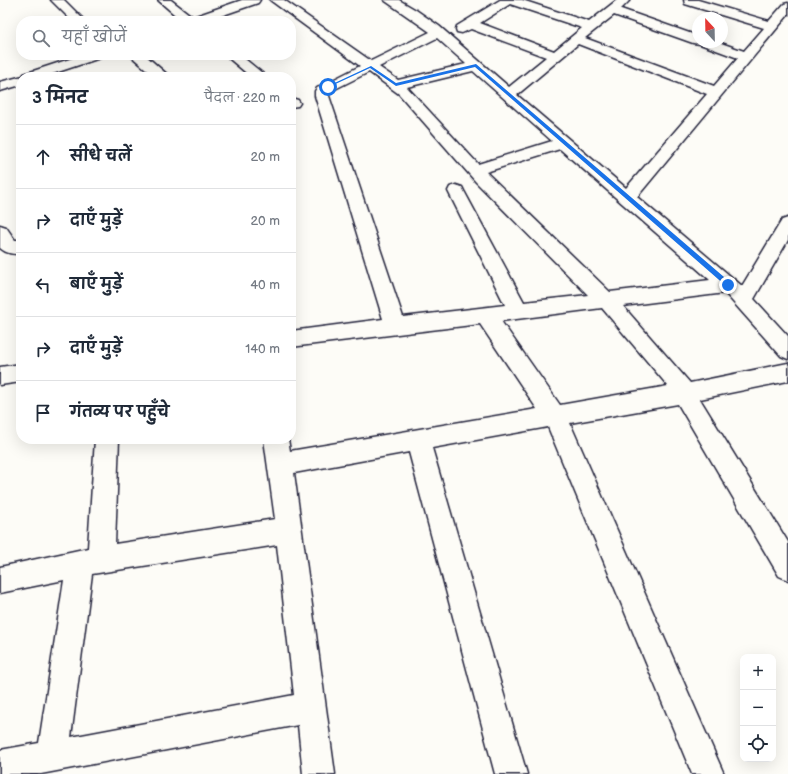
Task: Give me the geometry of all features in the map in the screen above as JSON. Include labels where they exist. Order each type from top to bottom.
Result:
[{"type":"street","points":[[57,0],[74,16]]},
{"type":"street","points":[[164,0],[184,16]]},
{"type":"street","points":[[208,16],[254,0]]},
{"type":"street","points":[[276,0],[404,91],[475,170],[607,301],[685,393],[788,567]]},
{"type":"street","points":[[390,0],[412,13],[442,36],[563,143],[728,285],[788,350]]},
{"type":"street","points":[[396,327],[322,96],[322,91],[371,67],[470,24],[509,0],[591,27]]},
{"type":"street","points":[[508,95],[624,0]]},
{"type":"street","points":[[689,1],[772,26]]},
{"type":"street","points":[[627,198],[788,7]]},
{"type":"street","points":[[612,10],[692,38]]},
{"type":"street","points":[[470,24],[555,56]]},
{"type":"street","points":[[576,39],[716,92]]},
{"type":"street","points":[[723,48],[746,56]]},
{"type":"street","points":[[46,72],[81,60]]},
{"type":"street","points":[[143,60],[157,72]]},
{"type":"street","points":[[238,60],[254,72]]},
{"type":"street","points":[[396,85],[476,66]]},
{"type":"street","points":[[0,87],[16,82]]},
{"type":"street","points":[[475,170],[563,143]]},
{"type":"street","points":[[456,191],[519,312]]},
{"type":"street","points":[[743,301],[788,224]]},
{"type":"street","points":[[0,231],[5,242],[11,247],[16,248]]},
{"type":"street","points":[[296,339],[728,285]]},
{"type":"street","points":[[486,316],[555,416],[708,774]]},
{"type":"street","points":[[319,774],[278,452],[418,440],[685,393],[788,372]]},
{"type":"street","points":[[0,376],[16,374]]},
{"type":"street","points":[[418,440],[511,774]]},
{"type":"street","points":[[53,756],[90,561],[106,444]]},
{"type":"street","points":[[0,580],[90,561],[289,530]]},
{"type":"street","points":[[0,766],[311,707]]},
{"type":"route","points":[[328,87],[371,67],[396,85],[476,66],[552,134],[728,285]]}]
